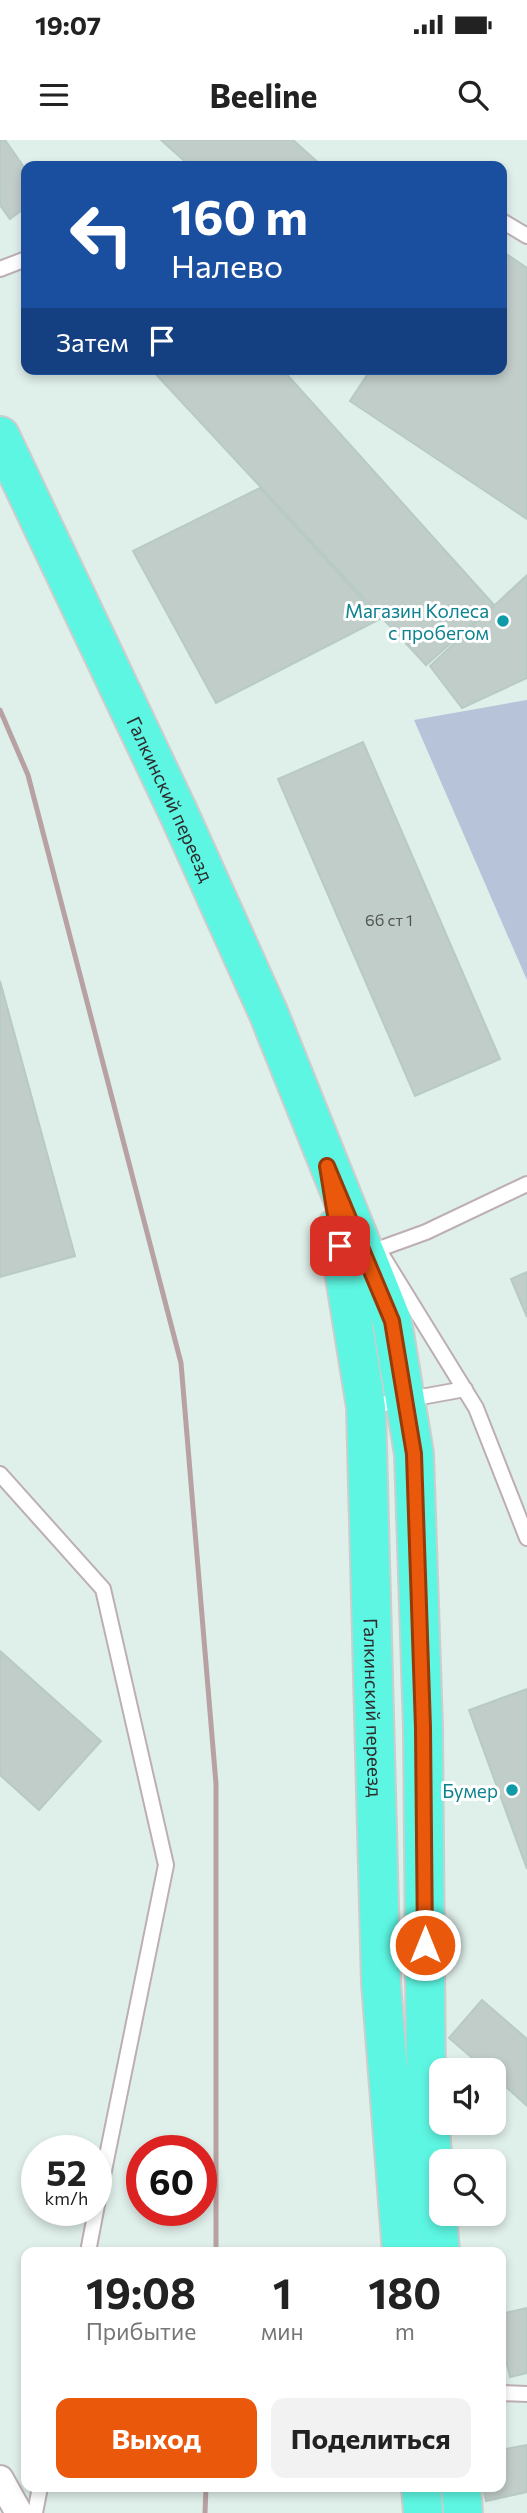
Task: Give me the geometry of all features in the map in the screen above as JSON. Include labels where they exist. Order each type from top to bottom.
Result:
[{"type":"main road","name":"Галкинский переезд","points":[[0,436],[179,814],[268,1012],[327,1166],[392,1321],[414,1454],[423,1728],[426,2080],[440,2247]]},
{"type":"main road","name":"Галкинский переезд","points":[[327,1166],[366,1407],[381,1983],[402,2247]]},
{"type":"main road","points":[[421,2492],[423,2513]]},
{"type":"main road","points":[[461,2492],[463,2513]]},
{"type":"street","points":[[0,2479],[19,2513]]},
{"type":"lane","points":[[507,224],[527,236]]},
{"type":"lane","points":[[0,269],[21,261]]},
{"type":"lane","points":[[327,1166],[476,1408],[527,1538]]},
{"type":"lane","points":[[379,1249],[426,1232],[527,1184]]},
{"type":"lane","points":[[366,1407],[464,1389]]},
{"type":"lane","points":[[0,1474],[103,1589],[166,1865],[111,2135]]},
{"type":"lane","points":[[89,2247],[93,2226]]},
{"type":"lane","points":[[506,2393],[527,2394]]},
{"type":"lane","points":[[35,2513],[39,2492]]},
{"type":"shaded area","points":[[527,700],[527,980],[414,720]]},
{"type":"building","points":[[0,140],[5,140],[21,163],[21,211],[10,219],[0,205]]},
{"type":"building","points":[[161,140],[293,140],[316,161],[184,161]]},
{"type":"building","points":[[507,254],[527,268],[527,519],[350,401],[367,375],[507,375]]},
{"type":"building","points":[[157,375],[287,375],[494,605],[426,665]]},
{"type":"building","points":[[260,488],[380,619],[216,703],[133,551]]},
{"type":"building","name":"Магазин Колеса с пробегом","points":[[527,575],[527,678],[462,708],[430,666]]},
{"type":"building","points":[[363,742],[500,1059],[415,1096],[278,779]]},
{"type":"building","points":[[0,981],[75,1256],[0,1277]]},
{"type":"building","points":[[527,1272],[527,1317],[511,1279]]},
{"type":"building","points":[[0,1651],[101,1741],[39,1810],[0,1775]]},
{"type":"building","name":"Бумер","points":[[527,1689],[527,1869],[469,1710]]},
{"type":"building","points":[[482,2000],[527,2039],[527,2106],[506,2087],[506,2058],[472,2058],[449,2038]]},
{"type":"building","points":[[527,2308],[527,2373],[510,2377],[506,2360],[506,2313]]},
{"type":"building","points":[[527,2445],[527,2492],[486,2501],[484,2492],[506,2492],[506,2449]]},
{"type":"railway","points":[[0,710],[28,775],[181,1363],[216,1784],[216,2247]]},
{"type":"railway","points":[[205,2513],[206,2492]]},
{"type":"place","name":"Магазин Колеса с пробегом","points":[[503,621]]},
{"type":"place","name":"Бумер","points":[[512,1790]]},
{"type":"route","points":[[340,1246],[327,1166],[392,1321],[414,1454],[423,1728],[425,1945]]}]
